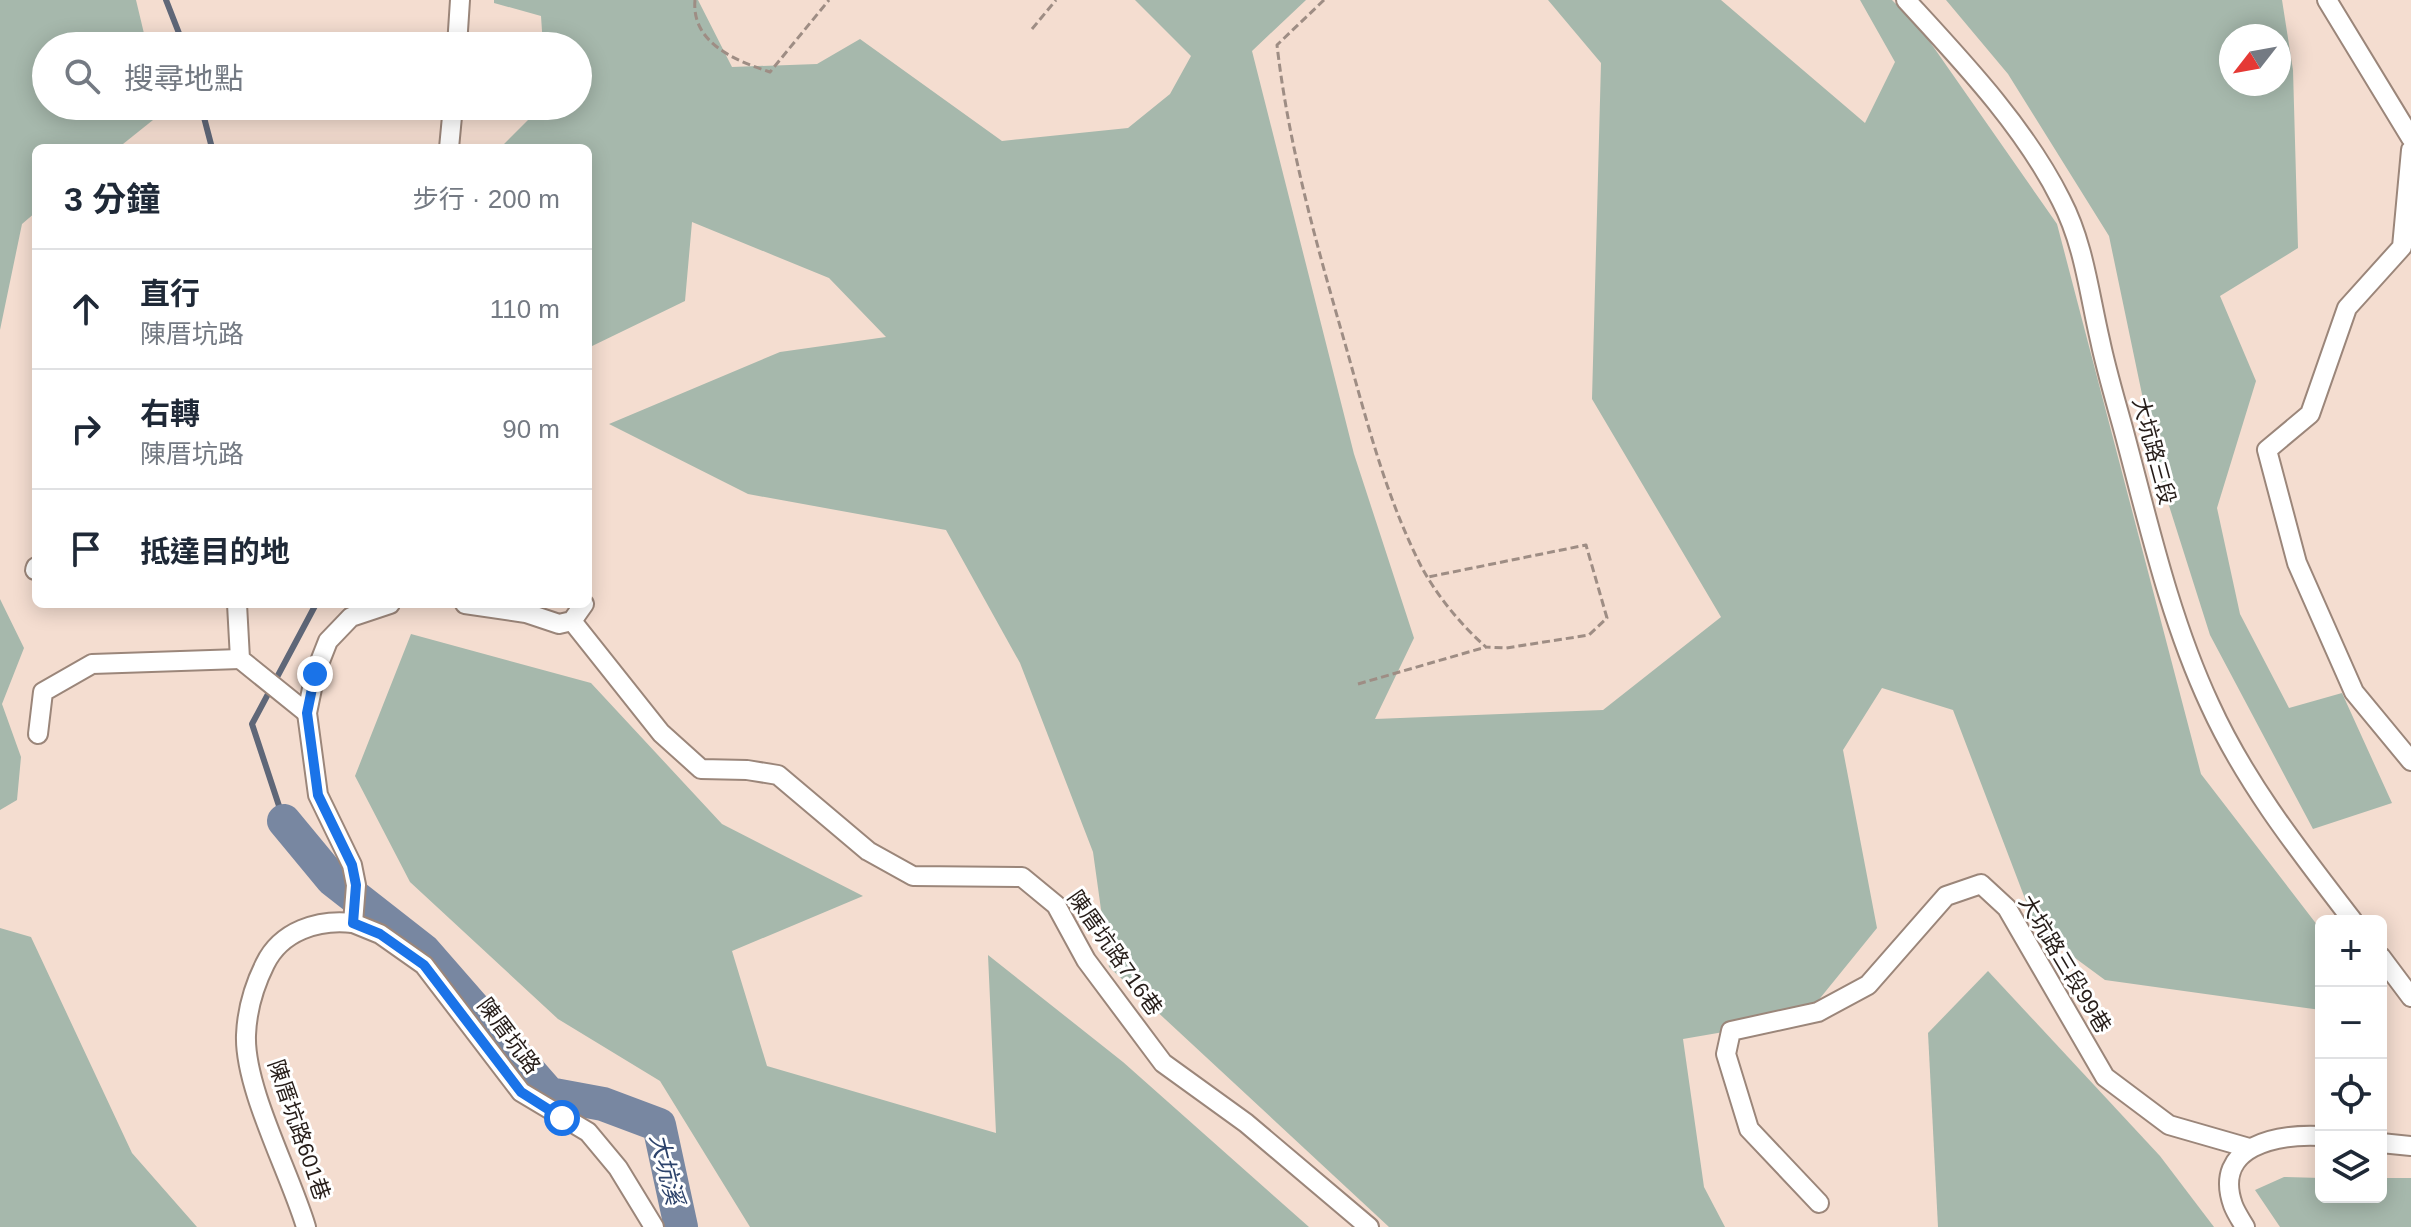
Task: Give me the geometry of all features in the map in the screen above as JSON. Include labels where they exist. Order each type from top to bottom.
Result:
[{"type":"street","points":[[458,32],[460,0]]},
{"type":"street","name":"大坑路三段","points":[[1906,0],[1993,96],[2062,201],[2083,256],[2100,341],[2181,633],[2233,750],[2280,827],[2348,915]]},
{"type":"street","points":[[2327,0],[2411,138]]},
{"type":"street","points":[[449,144],[452,120]]},
{"type":"street","points":[[2411,150],[2402,247],[2347,308],[2310,414],[2267,450],[2297,563],[2354,692],[2411,761]]},
{"type":"street","points":[[238,608],[246,664]]},
{"type":"street","points":[[353,920],[356,885],[352,865],[318,795],[307,713],[315,674],[328,641],[351,617],[378,608]]},
{"type":"street","points":[[492,608],[526,613],[559,624],[572,621],[581,608]]},
{"type":"street","name":"陳厝坑路716巷","points":[[572,621],[661,733],[701,769],[747,770],[778,775],[868,851],[913,876],[1022,877],[1056,905],[1086,960],[1163,1063],[1246,1123],[1369,1227]]},
{"type":"street","points":[[38,734],[43,692],[92,664],[246,664],[307,713]]},
{"type":"street","name":"大坑路三段99巷","points":[[1819,1203],[1749,1129],[1726,1054],[1731,1031],[1818,1012],[1868,985],[1946,896],[1981,884],[2007,908],[2105,1077],[2169,1125],[2249,1148]]},
{"type":"street","name":"陳厝坑路601巷","points":[[306,1227],[251,1076],[246,1037],[249,1006],[270,953],[285,938],[320,923],[353,920]]},
{"type":"street","name":"陳厝坑路","points":[[353,920],[380,934],[424,965],[521,1092],[588,1132],[618,1168],[654,1227]]},
{"type":"street","points":[[2387,965],[2411,997]]},
{"type":"street","points":[[2245,1227],[2233,1205],[2229,1181],[2234,1165],[2249,1148],[2265,1141],[2295,1135],[2315,1136]]},
{"type":"street","points":[[2387,1144],[2411,1146]]},
{"type":"path","points":[[695,0],[694,10],[702,35],[737,61],[770,72],[829,0]]},
{"type":"path","points":[[1032,29],[1056,0]]},
{"type":"path","points":[[1324,0],[1277,45],[1284,105],[1334,306],[1387,488],[1428,577],[1470,633],[1486,647]]},
{"type":"path","points":[[1358,684],[1486,647],[1506,648],[1589,635],[1607,618],[1586,545],[1428,577]]},
{"type":"green space","points":[[0,0],[136,0],[144,32],[32,32],[32,120],[153,120],[123,144],[32,144],[32,215],[22,224],[0,330]]},
{"type":"green space","points":[[494,0],[698,0],[732,67],[817,64],[860,39],[1002,141],[1128,128],[1170,94],[1191,56],[1135,0],[1306,0],[1252,51],[1354,454],[1414,638],[1375,719],[1603,710],[1721,617],[1592,399],[1601,63],[1548,0],[1721,0],[1865,123],[1895,62],[1860,0],[1892,0],[1923,32],[2057,224],[2201,774],[2315,922],[2315,1009],[2105,980],[2037,930],[1953,710],[1882,688],[1843,750],[1877,928],[1804,1018],[1683,1039],[1704,1187],[1725,1227],[1389,1227],[1109,967],[1093,852],[1020,663],[946,530],[748,494],[609,424],[780,352],[886,337],[829,278],[692,222],[685,301],[592,346],[592,144],[504,144],[528,120],[592,120],[592,32],[542,32],[541,16],[494,3]]},
{"type":"green space","points":[[1946,0],[2282,0],[2286,24],[2219,24],[2219,96],[2291,96],[2291,57],[2298,248],[2220,296],[2256,381],[2217,508],[2240,614],[2289,708],[2342,693],[2392,803],[2313,829],[2210,635],[2158,471],[2109,236],[2008,74]]},
{"type":"green space","points":[[0,599],[24,648],[2,704],[21,757],[17,800],[0,810]]},
{"type":"green space","points":[[411,634],[591,683],[722,824],[863,896],[732,951],[767,1066],[996,1133],[988,955],[1123,1062],[1309,1227],[750,1227],[660,1081],[558,1019],[410,882],[355,776]]},
{"type":"green space","points":[[0,928],[31,937],[132,1153],[197,1227],[0,1227]]},
{"type":"green space","points":[[1988,971],[2160,1156],[2214,1227],[1938,1227],[1928,1033]]},
{"type":"green space","points":[[2284,1177],[2315,1178],[2315,1203],[2387,1203],[2387,1178],[2411,1178],[2411,1227],[2280,1227],[2255,1190]]},
{"type":"waterway","points":[[166,0],[179,32]]},
{"type":"waterway","points":[[205,120],[211,144]]},
{"type":"waterway","points":[[284,821],[252,724],[314,608]]},
{"type":"waterway","name":"大坑溪","points":[[284,821],[332,879],[424,951],[549,1094],[603,1104],[659,1125],[681,1227]]},
{"type":"route","points":[[315,674],[307,713],[318,795],[352,865],[356,885],[353,923],[380,934],[424,965],[521,1092],[562,1118]]}]
